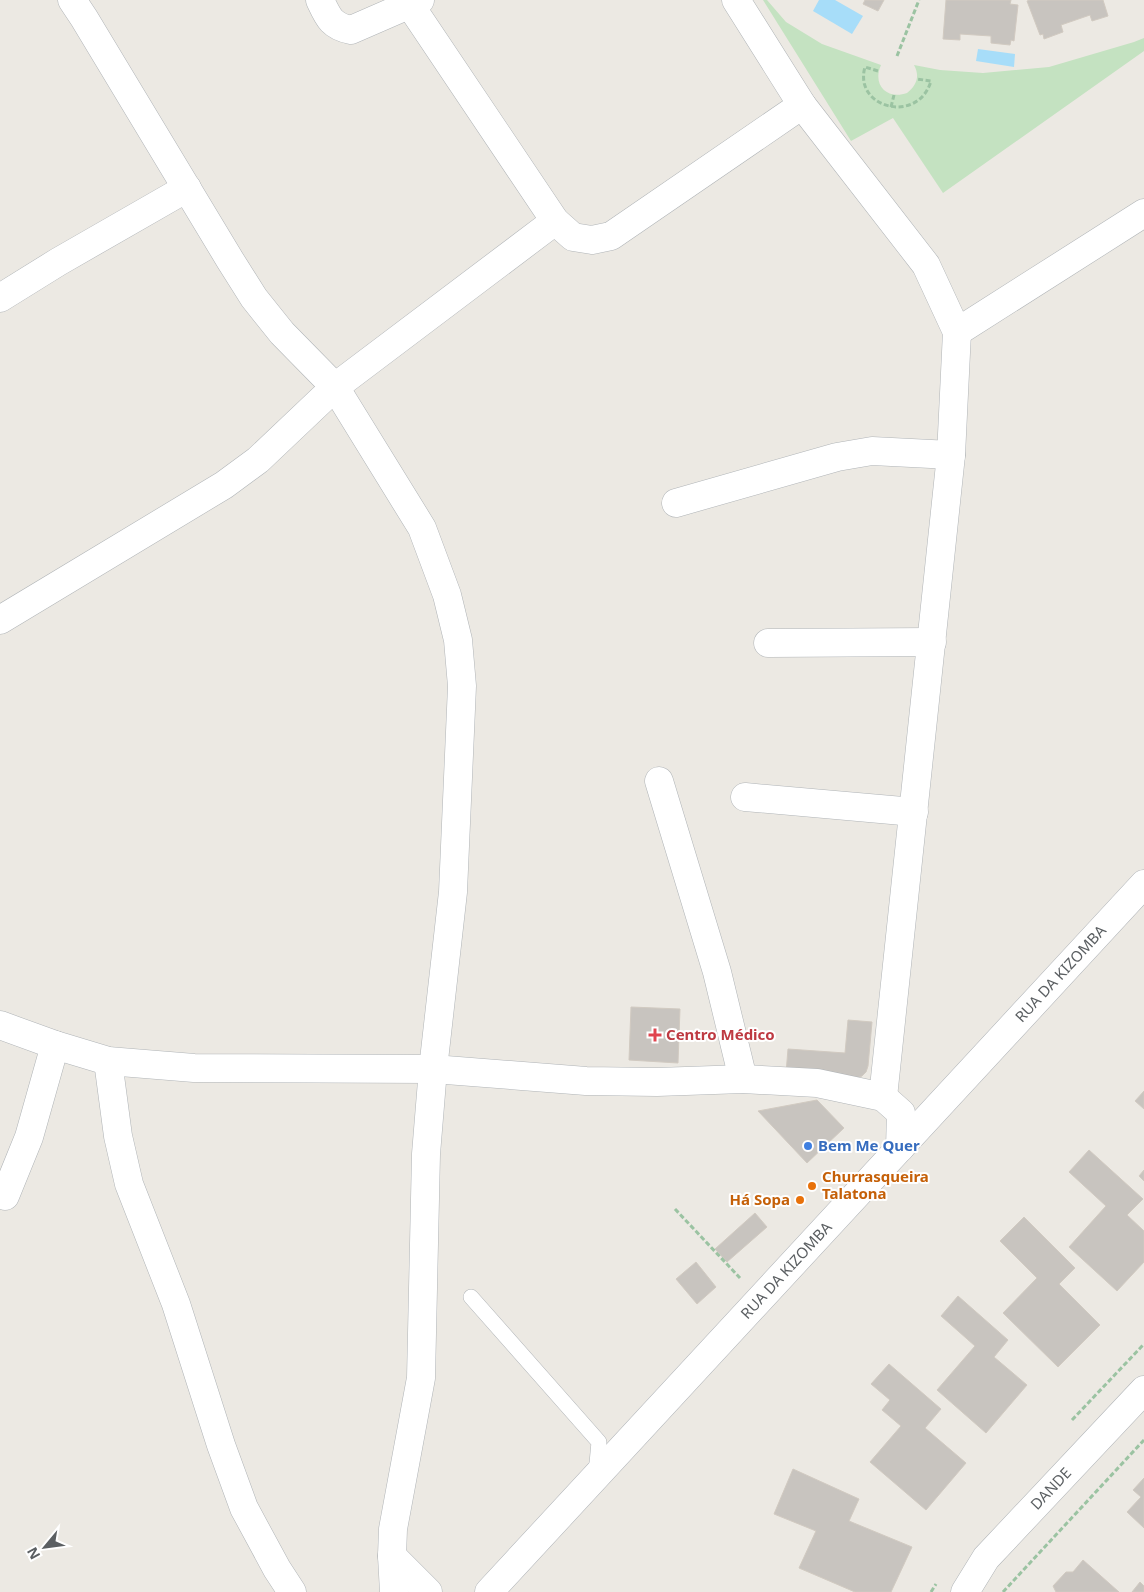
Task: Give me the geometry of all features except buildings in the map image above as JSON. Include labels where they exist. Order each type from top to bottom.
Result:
[{"type":"street","points":[[72,0],[254,298],[282,333],[335,387],[422,528],[447,595],[458,640],[462,686],[453,892],[433,1069],[426,1154],[421,1378],[393,1529],[394,1592]]},
{"type":"street","points":[[320,0],[330,20],[340,28],[351,30],[415,2],[555,221],[572,237],[592,240],[611,236],[802,105]]},
{"type":"street","points":[[736,0],[802,105],[926,265],[957,332],[951,455],[883,1097]]},
{"type":"street","points":[[0,298],[186,188]]},
{"type":"street","points":[[957,332],[1142,218]]},
{"type":"street","points":[[0,620],[224,485],[258,460],[335,387],[555,221]]},
{"type":"street","points":[[676,503],[846,455],[872,451],[951,455]]},
{"type":"street","points":[[768,643],[932,642]]},
{"type":"street","points":[[659,781],[718,972],[743,1079]]},
{"type":"street","points":[[745,797],[914,812]]},
{"type":"street","name":"RUA DA KIZOMBA","points":[[489,1592],[1144,884]]},
{"type":"street","points":[[0,1025],[108,1061],[194,1068],[433,1069],[586,1081],[657,1082],[743,1079],[817,1083],[883,1097],[900,1113],[900,1148]]},
{"type":"street","points":[[4,1196],[28,1137],[56,1045]]},
{"type":"street","points":[[108,1061],[118,1136],[129,1184],[176,1304],[221,1446],[244,1508],[277,1569],[292,1592]]},
{"type":"street","name":"DANDE","points":[[966,1592],[986,1558],[1144,1390]]},
{"type":"street","points":[[392,1556],[428,1592]]},
{"type":"lane","points":[[471,1297],[599,1442],[596,1477]]},
{"type":"path","points":[[898,56],[919,0]]},
{"type":"path","points":[[878,70],[865,67],[863,73],[865,85],[871,95],[880,103],[892,107],[903,108],[923,97],[932,81],[917,79]]},
{"type":"path","points":[[892,107],[894,95]]},
{"type":"path","points":[[675,1209],[742,1281]]},
{"type":"path","points":[[1071,1422],[1144,1344]]},
{"type":"path","points":[[1004,1592],[1144,1440]]},
{"type":"green space","points":[[763,0],[767,0],[786,22],[822,44],[881,65],[878,79],[883,89],[900,95],[907,93],[913,87],[917,77],[914,65],[940,70],[983,73],[1049,67],[1144,38],[1144,51],[943,193],[893,118],[851,141]]},
{"type":"water","points":[[819,0],[835,0],[863,16],[852,34],[813,11]]},
{"type":"water","points":[[978,49],[1015,54],[1014,67],[976,61]]},
{"type":"place","name":"Centro Médico","points":[[655,1035]]},
{"type":"place","name":"Bem Me Quer","points":[[808,1146]]},
{"type":"place","name":"Churrasqueira Talatona","points":[[812,1186]]},
{"type":"place","name":"Há Sopa","points":[[800,1200]]}]
